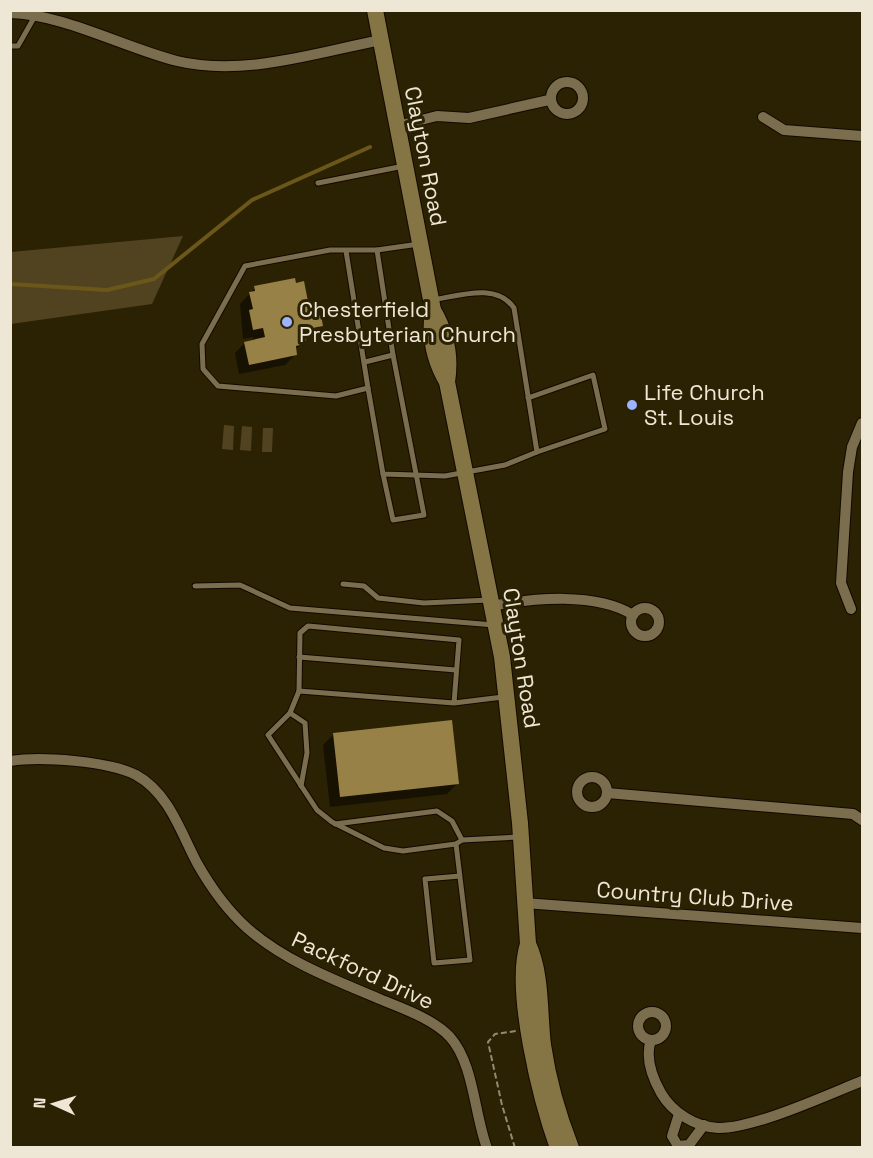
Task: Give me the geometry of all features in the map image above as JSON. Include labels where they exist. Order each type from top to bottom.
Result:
[{"type":"main road","name":"Clayton Road","points":[[375,10],[432,305],[442,326],[450,365],[447,382],[495,626],[507,697],[521,837],[528,944],[535,960],[544,1047],[561,1120],[571,1148]]},
{"type":"main road","name":"Clayton Road","points":[[528,944],[523,960],[533,1055],[546,1112],[558,1148]]},
{"type":"street","points":[[10,13],[35,15],[157,55],[198,65],[247,66],[381,40]]},
{"type":"street","points":[[397,126],[437,116],[469,118],[549,100]]},
{"type":"street","points":[[763,117],[784,130],[862,136]]},
{"type":"street","points":[[851,609],[841,583],[841,572],[848,472],[852,447],[862,423]]},
{"type":"street","points":[[491,603],[545,599],[615,604],[633,615]]},
{"type":"street","name":"Packford Drive","points":[[10,761],[54,761],[114,767],[136,776],[151,786],[166,803],[214,889],[245,927],[270,947],[310,969],[399,1007],[439,1027],[448,1036],[458,1047],[467,1069],[474,1105],[487,1148]]},
{"type":"street","points":[[607,793],[853,814],[862,820]]},
{"type":"street","name":"Country Club Drive","points":[[524,903],[862,928]]},
{"type":"street","points":[[651,1040],[648,1049],[654,1078],[667,1104],[679,1114],[704,1125],[734,1127],[785,1111],[862,1081]]},
{"type":"street","points":[[679,1114],[672,1136],[678,1146],[689,1145],[704,1125]]},
{"type":"lane","points":[[10,46],[18,46],[35,15]]},
{"type":"lane","points":[[318,183],[405,166]]},
{"type":"lane","points":[[368,388],[336,396],[218,386],[202,369],[202,344],[245,266],[330,250],[377,250],[420,244]]},
{"type":"lane","points":[[346,250],[368,388],[393,520],[424,515],[393,355],[377,250]]},
{"type":"lane","points":[[432,305],[496,293],[507,298],[514,308],[537,452]]},
{"type":"lane","points":[[365,362],[393,355]]},
{"type":"lane","points":[[383,474],[445,476],[505,465],[605,429],[593,375],[528,398]]},
{"type":"lane","points":[[343,584],[364,586],[378,598],[424,603],[491,603]]},
{"type":"lane","points":[[195,586],[240,585],[290,608],[495,626]]},
{"type":"lane","points":[[454,703],[459,640],[308,626],[300,633],[299,692],[291,713],[268,735],[317,810],[335,824],[384,848],[403,851],[459,842],[521,837]]},
{"type":"lane","points":[[298,657],[456,670]]},
{"type":"lane","points":[[299,692],[454,703],[507,697]]},
{"type":"lane","points":[[291,713],[305,723],[307,753],[302,786]]},
{"type":"lane","points":[[335,824],[437,811],[452,821],[459,842],[460,876],[470,960],[434,963],[425,879],[460,876]]},
{"type":"path","points":[[515,1148],[502,1105],[488,1042],[495,1034],[519,1030]]},
{"type":"shaded area","points":[[183,236],[152,304],[11,324],[11,252]]},
{"type":"shaded area","points":[[224,425],[234,426],[233,450],[222,449]]},
{"type":"shaded area","points":[[242,426],[252,427],[251,451],[240,450]]},
{"type":"shaded area","points":[[263,428],[273,428],[272,452],[262,452]]},
{"type":"building","name":"Chesterfield Presbyterian Church","points":[[295,278],[296,283],[304,281],[311,317],[321,315],[323,326],[308,329],[309,333],[304,344],[296,346],[297,355],[249,365],[244,342],[265,337],[263,328],[253,330],[249,310],[253,309],[249,292],[255,291],[254,286]]},
{"type":"building","points":[[452,720],[459,784],[340,797],[333,733]]},
{"type":"waterway","points":[[10,284],[107,290],[154,279],[252,200],[370,147]]},
{"type":"place","name":"Chesterfield Presbyterian Church","points":[[287,322]]},
{"type":"place","name":"Life Church St. Louis","points":[[632,405]]}]
